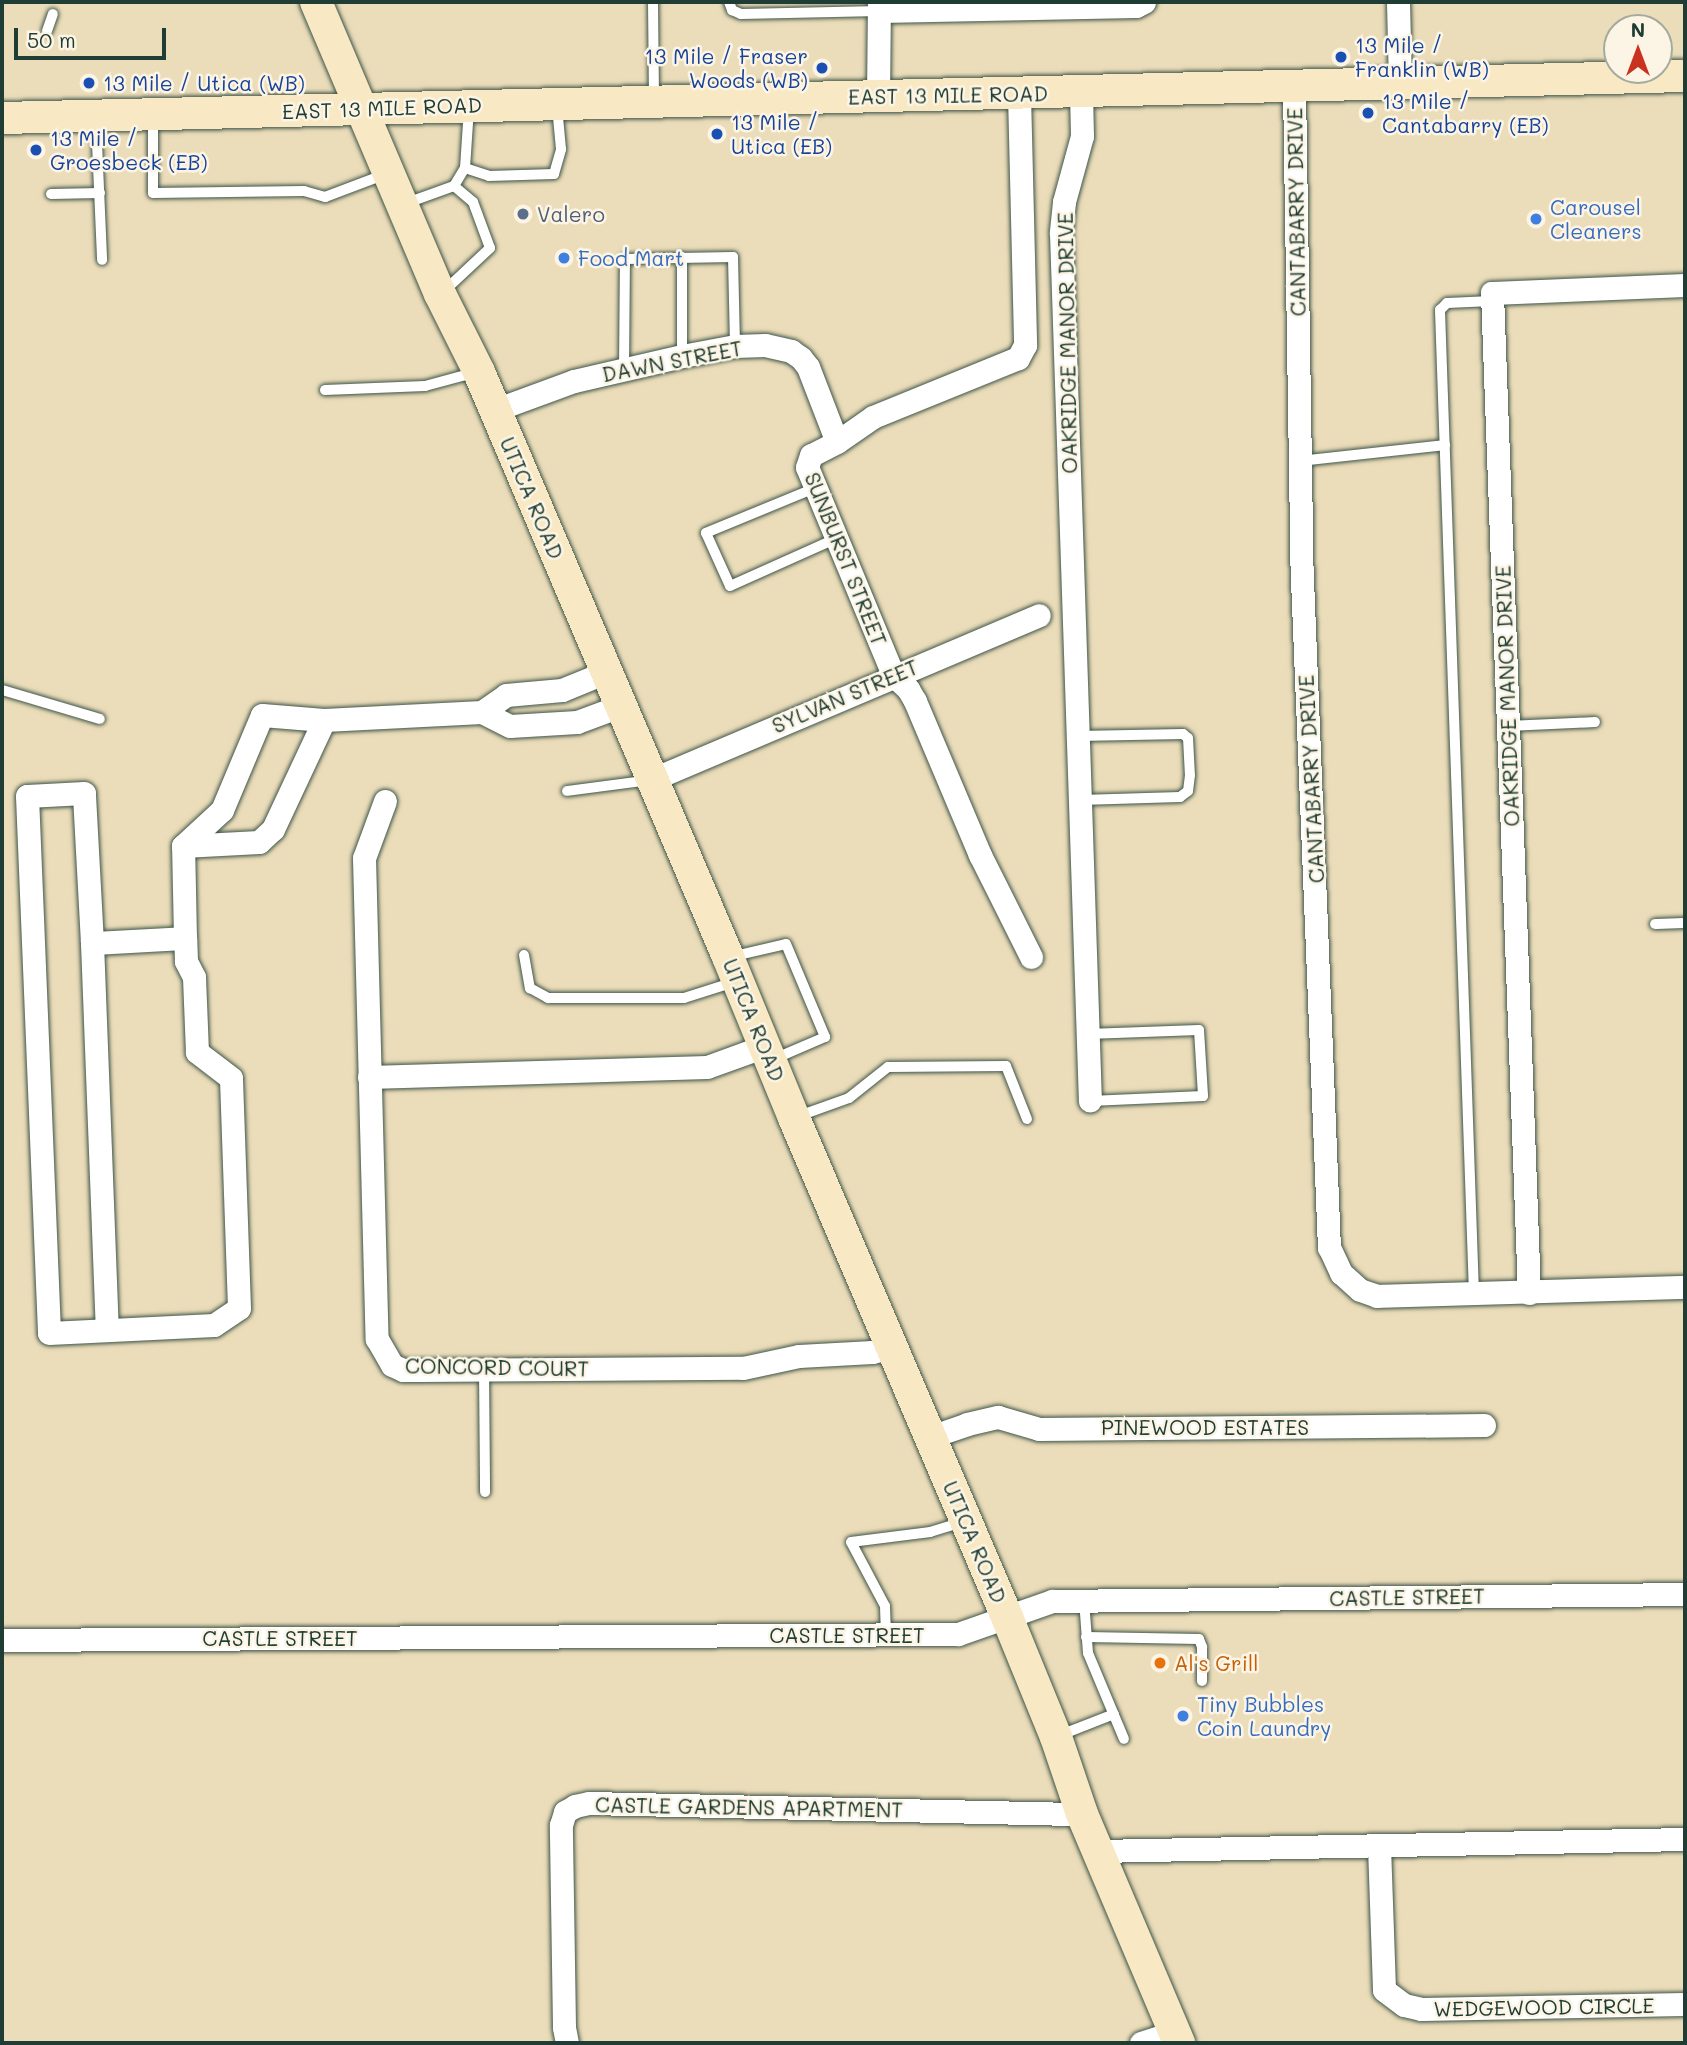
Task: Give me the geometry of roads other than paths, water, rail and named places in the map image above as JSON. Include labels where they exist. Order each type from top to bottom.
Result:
[{"type":"main road","name":"UTICA ROAD","points":[[316,2],[440,294],[479,372],[1007,1617],[1056,1737],[1082,1814],[1176,2038]]},
{"type":"main road","name":"EAST 13 MILE ROAD","points":[[2,117],[1685,76]]},
{"type":"street","points":[[878,97],[880,6],[1136,6],[1144,2]]},
{"type":"street","points":[[1398,2],[1400,83]]},
{"type":"street","name":"CANTABARRY DRIVE","points":[[1294,87],[1302,579],[1331,1221],[1329,1247],[1341,1273],[1360,1290],[1377,1296],[1685,1287]]},
{"type":"street","name":"OAKRIDGE MANOR DRIVE","points":[[1081,92],[1082,136],[1064,202],[1061,233],[1090,1101]]},
{"type":"street","name":"SUNBURST STREET","points":[[1019,94],[1025,345],[1018,358],[873,417],[807,460],[835,539],[893,675],[908,689],[915,701],[980,855],[1031,957]]},
{"type":"street","points":[[1492,301],[1492,293],[1685,285]]},
{"type":"street","name":"OAKRIDGE MANOR DRIVE","points":[[1492,301],[1529,1293]]},
{"type":"street","name":"DAWN STREET","points":[[495,410],[574,381],[735,346],[765,345],[791,351],[808,367],[837,442]]},
{"type":"street","name":"SYLVAN STREET","points":[[653,779],[1039,615]]},
{"type":"street","points":[[482,712],[506,695],[562,690],[606,672]]},
{"type":"street","points":[[107,1330],[84,793],[27,796],[49,1333],[214,1325],[239,1308],[231,1078],[197,1052],[194,977],[186,961],[183,846],[222,810],[262,715],[324,720],[482,712],[510,726],[577,722],[620,706]]},
{"type":"street","points":[[183,846],[259,842],[273,829],[324,720]]},
{"type":"street","name":"CONCORD COURT","points":[[385,801],[364,858],[377,1339],[392,1365],[403,1370],[743,1368],[799,1356],[872,1352],[892,1347]]},
{"type":"street","points":[[92,943],[185,938]]},
{"type":"street","points":[[369,1077],[707,1067],[768,1053]]},
{"type":"street","name":"PINEWOOD ESTATES","points":[[930,1437],[967,1424],[998,1418],[1039,1429],[1484,1425]]},
{"type":"street","name":"CASTLE STREET","points":[[2,1640],[958,1634],[1052,1601],[1685,1594]]},
{"type":"street","name":"CASTLE GARDENS APARTMENT","points":[[567,2043],[564,2027],[561,1825],[565,1812],[575,1806],[589,1803],[1082,1814]]},
{"type":"street","points":[[1098,1851],[1685,1839]]},
{"type":"street","name":"WEDGEWOOD CIRCLE","points":[[1379,1846],[1384,1990],[1404,2005],[1421,2009],[1685,2004]]},
{"type":"street","points":[[1141,2043],[1176,2038]]},
{"type":"lane","points":[[653,2],[654,101]]},
{"type":"lane","points":[[729,2],[732,10],[741,13],[799,7],[880,6]]},
{"type":"lane","points":[[47,31],[53,14]]},
{"type":"lane","points":[[465,168],[489,176],[554,174],[561,149],[557,103]]},
{"type":"lane","points":[[402,205],[454,186],[465,168],[469,106]]},
{"type":"lane","points":[[153,115],[153,193],[304,191],[325,197],[388,173]]},
{"type":"lane","points":[[96,116],[102,260]]},
{"type":"lane","points":[[440,294],[490,248],[473,202],[454,186]]},
{"type":"lane","points":[[51,194],[100,193]]},
{"type":"lane","points":[[682,257],[682,356]]},
{"type":"lane","points":[[624,369],[625,259],[733,257],[735,346]]},
{"type":"lane","points":[[1474,1294],[1440,310],[1447,303],[1492,301]]},
{"type":"lane","points":[[325,390],[425,386],[479,372]]},
{"type":"lane","points":[[1300,461],[1445,445]]},
{"type":"lane","points":[[815,488],[706,533],[730,586],[835,539]]},
{"type":"lane","points":[[2,690],[100,719]]},
{"type":"lane","points":[[1508,726],[1595,722]]},
{"type":"lane","points":[[1078,736],[1183,734],[1188,738],[1190,775],[1188,791],[1180,797],[1080,800]]},
{"type":"lane","points":[[567,791],[653,779]]},
{"type":"lane","points":[[1655,924],[1685,923]]},
{"type":"lane","points":[[524,955],[530,988],[548,998],[684,998],[733,969],[786,944],[825,1037],[768,1053]]},
{"type":"lane","points":[[1087,1034],[1199,1030],[1203,1096],[1090,1101]]},
{"type":"lane","points":[[794,1118],[849,1098],[888,1067],[1006,1066],[1027,1119]]},
{"type":"lane","points":[[484,1369],[485,1492]]},
{"type":"lane","points":[[886,1635],[885,1606],[851,1542],[930,1532],[965,1521]]},
{"type":"lane","points":[[1084,1600],[1088,1653],[1124,1739]]},
{"type":"lane","points":[[1086,1637],[1199,1639],[1202,1647],[1202,1681]]},
{"type":"lane","points":[[1056,1737],[1114,1714]]},
{"type":"place","name":"13 Mile / Franklin (WB)","points":[[1341,57]]},
{"type":"place","name":"13 Mile / Fraser Woods (WB)","points":[[822,68]]},
{"type":"place","name":"13 Mile / Utica (WB)","points":[[89,83]]},
{"type":"place","name":"13 Mile / Cantabarry (EB)","points":[[1368,113]]},
{"type":"place","name":"13 Mile / Utica (EB)","points":[[717,134]]},
{"type":"place","name":"13 Mile / Groesbeck (EB)","points":[[36,150]]},
{"type":"place","name":"Valero","points":[[523,214]]},
{"type":"place","name":"Carousel Cleaners","points":[[1536,219]]},
{"type":"place","name":"Food Mart","points":[[564,258]]},
{"type":"place","name":"Al's Grill","points":[[1160,1663]]},
{"type":"place","name":"Tiny Bubbles Coin Laundry","points":[[1183,1716]]}]
